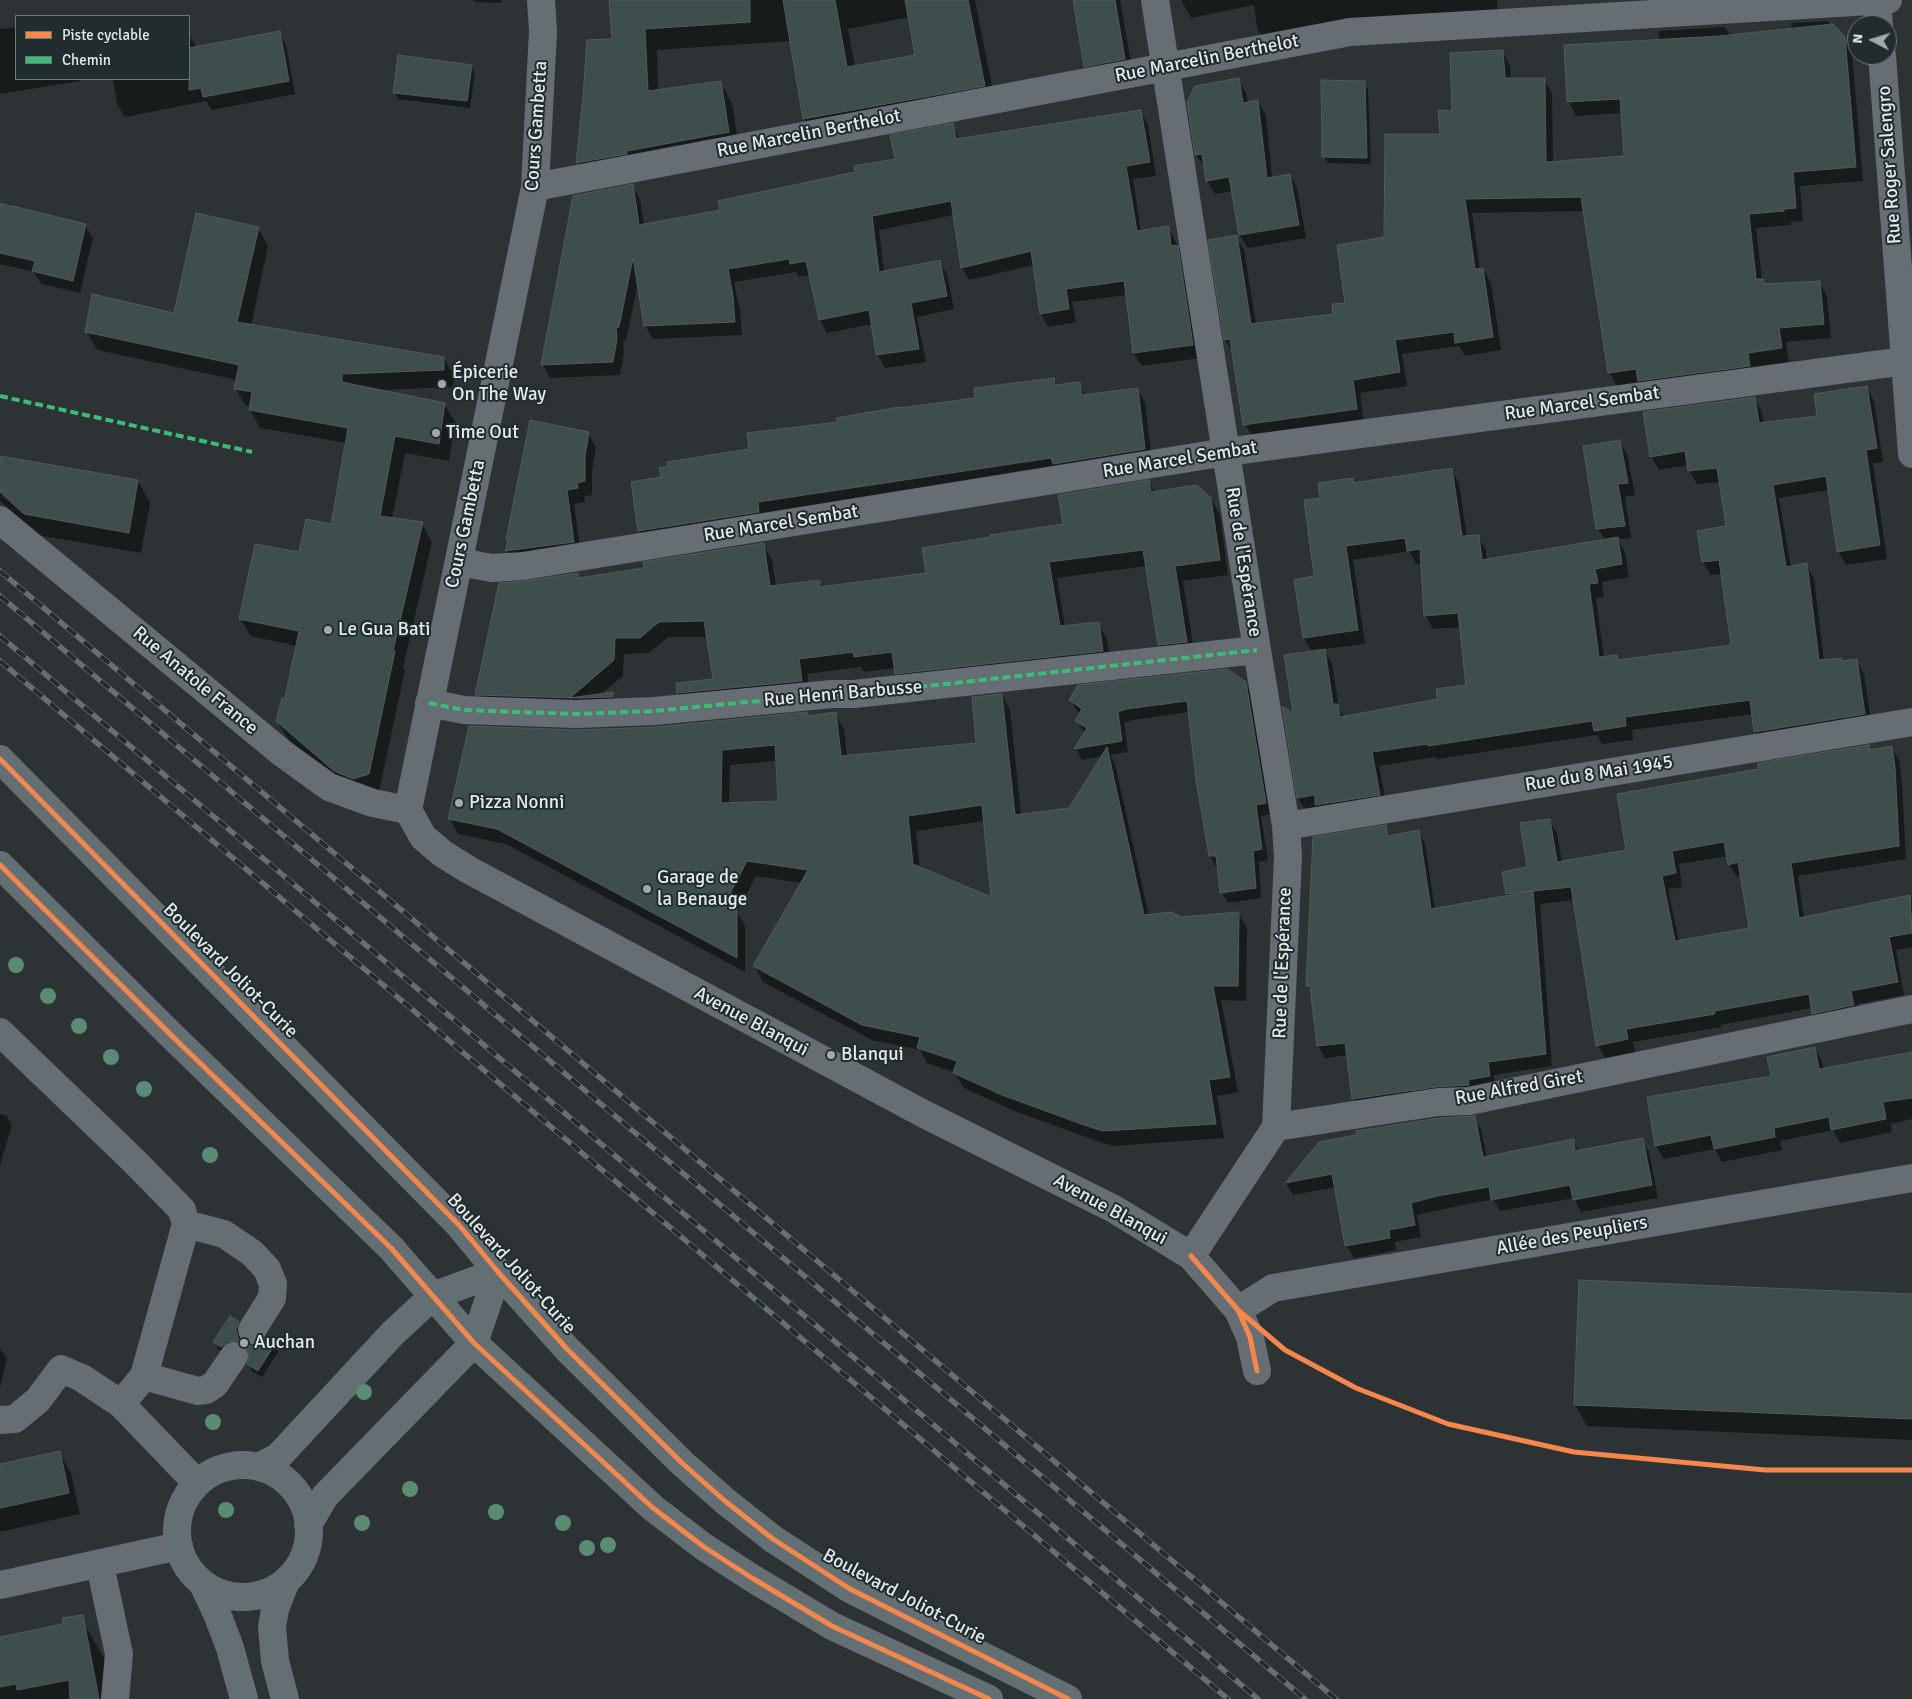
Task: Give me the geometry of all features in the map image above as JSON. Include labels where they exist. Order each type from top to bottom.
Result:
[{"type":"main road","name":"Boulevard Joliot-Curie","points":[[0,759],[459,1225],[557,1338],[682,1462],[773,1540],[850,1590],[1068,1699]]},
{"type":"main road","points":[[0,865],[171,1035],[391,1248],[474,1343],[653,1508],[704,1547],[832,1626],[989,1699]]},
{"type":"main road","points":[[259,1467],[278,1457],[393,1333],[433,1296],[498,1272]]},
{"type":"main road","points":[[308,1525],[325,1496],[474,1343],[498,1272]]},
{"type":"main road","points":[[203,1584],[223,1594],[245,1598],[267,1593],[286,1581],[300,1565],[307,1546],[308,1525],[304,1505],[293,1488],[278,1475],[259,1467],[238,1465],[216,1470],[197,1483],[186,1496],[179,1512],[176,1529],[179,1546],[187,1567],[203,1584],[218,1616],[230,1648],[244,1699]]},
{"type":"main road","points":[[285,1699],[275,1661],[272,1627],[275,1609],[286,1581]]},
{"type":"street","name":"Cours Gambetta","points":[[408,810],[535,187],[543,31],[541,0]]},
{"type":"street","name":"Rue de l'Espérance","points":[[1156,0],[1286,826],[1288,856],[1276,1126]]},
{"type":"street","name":"Rue Marcelin Berthelot","points":[[535,187],[1350,32],[1881,7]]},
{"type":"street","name":"Rue Roger Salengro","points":[[1883,65],[1912,454]]},
{"type":"street","name":"Rue Marcel Sembat","points":[[459,562],[492,568],[523,566],[1226,452],[1904,361]]},
{"type":"street","name":"Rue Anatole France","points":[[0,520],[282,753],[329,787],[373,803],[408,810]]},
{"type":"street","name":"Rue Henri Barbusse","points":[[429,703],[464,710],[576,714],[654,711],[832,694],[864,693],[1257,650]]},
{"type":"street","name":"Rue du 8 Mai 1945","points":[[1286,826],[1912,722]]},
{"type":"street","name":"Avenue Blanqui","points":[[408,810],[423,837],[443,854],[469,870],[924,1114],[1114,1209],[1191,1256],[1238,1310],[1250,1337],[1256,1371]]},
{"type":"street","name":"Rue Alfred Giret","points":[[1276,1126],[1438,1102],[1469,1101],[1912,1010]]},
{"type":"street","points":[[0,1032],[182,1210],[186,1224],[144,1376],[121,1404]]},
{"type":"street","points":[[1191,1256],[1276,1126]]},
{"type":"street","name":"Allée des Peupliers","points":[[1238,1310],[1273,1288],[1912,1178]]},
{"type":"street","points":[[186,1224],[224,1234],[252,1253],[267,1269],[273,1284],[272,1298],[252,1330]]},
{"type":"street","points":[[144,1376],[198,1391],[206,1390],[215,1384],[234,1356]]},
{"type":"street","points":[[0,1420],[15,1419],[38,1400],[61,1369],[82,1378],[121,1404],[197,1483]]},
{"type":"street","points":[[0,1585],[100,1565],[179,1546]]},
{"type":"street","points":[[100,1565],[119,1654],[115,1699]]},
{"type":"building","points":[[609,0],[750,0],[750,22],[645,29],[648,91],[721,81],[729,132],[627,151],[627,154],[576,163],[587,40],[612,39]]},
{"type":"building","points":[[783,0],[835,0],[847,67],[915,55],[905,0],[968,0],[985,86],[803,119]]},
{"type":"building","points":[[1073,0],[1115,0],[1125,59],[1084,67]]},
{"type":"building","points":[[1833,24],[1845,37],[1856,167],[1793,172],[1796,208],[1749,214],[1756,279],[1763,279],[1764,284],[1820,281],[1824,324],[1779,328],[1782,348],[1748,353],[1750,366],[1638,381],[1636,369],[1608,373],[1581,197],[1465,199],[1475,269],[1483,268],[1493,337],[1455,343],[1454,332],[1395,340],[1400,372],[1353,380],[1357,409],[1243,425],[1230,339],[1224,340],[1208,240],[1237,235],[1251,324],[1333,314],[1332,304],[1345,303],[1337,245],[1384,237],[1385,134],[1440,134],[1438,110],[1452,111],[1450,53],[1503,50],[1505,78],[1545,78],[1546,162],[1624,156],[1620,99],[1567,102],[1564,45],[1720,36]]},
{"type":"building","points":[[280,31],[289,81],[203,97],[201,88],[189,90],[190,48]]},
{"type":"building","points":[[398,55],[472,65],[467,101],[393,93]]},
{"type":"building","points":[[1239,78],[1243,103],[1258,100],[1267,178],[1290,174],[1299,225],[1239,235],[1229,177],[1206,181],[1202,154],[1195,155],[1187,102],[1195,86]]},
{"type":"building","points":[[1321,80],[1365,81],[1367,158],[1322,157]]},
{"type":"building","points":[[1141,110],[1150,162],[1126,166],[1137,231],[1169,226],[1171,246],[1178,245],[1193,345],[1133,353],[1124,281],[1066,289],[1069,309],[1040,314],[1031,251],[961,268],[951,201],[872,216],[879,272],[940,260],[947,296],[911,303],[919,349],[876,355],[869,310],[819,320],[806,261],[790,264],[789,259],[728,269],[735,322],[644,326],[633,258],[619,327],[616,328],[617,339],[613,362],[541,365],[573,196],[633,184],[639,225],[720,210],[718,201],[855,172],[854,166],[895,159],[890,135],[953,123],[956,139]]},
{"type":"building","points":[[0,203],[86,224],[73,281],[32,271],[35,261],[0,253]]},
{"type":"building","points":[[196,213],[259,227],[237,322],[444,357],[444,370],[342,374],[342,382],[445,403],[439,444],[395,436],[380,516],[423,522],[393,651],[395,651],[369,774],[353,779],[334,771],[276,721],[282,698],[285,698],[299,631],[239,619],[255,544],[299,552],[306,519],[331,524],[348,428],[249,410],[252,392],[234,389],[239,365],[85,332],[92,294],[174,313]]},
{"type":"building","points":[[1054,378],[1055,385],[1080,382],[1082,395],[1138,388],[1145,449],[1053,464],[1051,458],[758,502],[759,512],[638,531],[631,482],[661,477],[659,468],[668,466],[667,462],[749,449],[747,433],[837,422],[836,418],[899,407],[975,398],[974,388]]},
{"type":"building","points":[[1867,386],[1877,448],[1866,450],[1880,545],[1837,552],[1826,476],[1773,485],[1786,567],[1807,563],[1819,660],[1842,658],[1842,661],[1857,659],[1865,714],[1754,732],[1750,700],[1625,717],[1626,726],[1594,731],[1592,721],[1428,746],[1427,744],[1372,752],[1380,795],[1315,805],[1315,795],[1297,798],[1282,706],[1293,713],[1284,655],[1325,649],[1333,704],[1338,704],[1340,717],[1437,699],[1436,689],[1466,685],[1458,613],[1424,616],[1420,549],[1407,551],[1405,538],[1346,546],[1358,630],[1303,638],[1294,580],[1314,576],[1304,500],[1320,498],[1318,483],[1353,478],[1353,483],[1452,468],[1462,536],[1479,535],[1482,560],[1618,537],[1622,564],[1595,569],[1598,583],[1589,584],[1599,657],[1617,655],[1618,660],[1731,645],[1719,560],[1702,562],[1697,531],[1726,526],[1717,468],[1688,471],[1685,451],[1650,457],[1643,412],[1755,397],[1759,423],[1817,416],[1814,394]]},
{"type":"building","points":[[530,420],[589,432],[585,456],[585,481],[577,483],[578,488],[567,490],[574,542],[505,551],[508,540],[506,540]]},
{"type":"building","points":[[1620,440],[1628,483],[1618,484],[1625,526],[1596,529],[1583,446]]},
{"type":"building","points":[[0,456],[138,480],[129,533],[24,514],[0,492]]},
{"type":"building","points":[[1149,480],[1151,492],[1197,485],[1211,498],[1220,560],[1175,566],[1187,642],[1158,645],[1143,550],[1049,562],[1060,626],[1099,622],[1103,651],[895,674],[892,652],[854,657],[853,652],[799,659],[802,681],[677,693],[676,683],[713,679],[704,621],[659,622],[640,638],[615,638],[614,660],[570,698],[475,695],[499,583],[578,573],[579,578],[644,568],[643,562],[764,543],[770,586],[820,580],[820,587],[926,573],[922,548],[1063,524],[1058,495]]},
{"type":"building","points":[[1227,669],[1246,682],[1266,803],[1256,805],[1262,849],[1253,851],[1256,888],[1220,893],[1216,856],[1209,856],[1196,780],[1187,701],[1126,709],[1118,712],[1122,741],[1074,749],[1087,728],[1075,721],[1082,709],[1069,700],[1078,685]]},
{"type":"building","points":[[613,692],[613,697],[571,698]]},
{"type":"building","points":[[1002,694],[1015,815],[1069,808],[1107,747],[1144,915],[1171,912],[1181,917],[1239,912],[1238,986],[1213,986],[1230,1077],[1209,1080],[1216,1124],[1103,1131],[1084,1125],[1002,1095],[953,1073],[957,1061],[917,1048],[920,1037],[862,1025],[753,966],[808,870],[747,861],[725,903],[737,909],[737,958],[497,829],[448,819],[469,726],[577,730],[655,727],[807,712],[808,716],[836,712],[841,756],[976,743],[972,697]],"holes":[[[775,745],[778,801],[721,803],[722,750]],[[982,805],[991,897],[913,864],[908,816]]]},
{"type":"building","points":[[1869,745],[1870,750],[1892,746],[1895,767],[1899,846],[1791,863],[1799,918],[1910,895],[1912,933],[1889,937],[1898,982],[1851,991],[1854,1005],[1812,1014],[1809,994],[1714,1011],[1715,1014],[1626,1029],[1628,1039],[1596,1046],[1571,887],[1506,894],[1502,872],[1527,867],[1520,823],[1550,819],[1557,862],[1626,850],[1617,794],[1758,769],[1758,763]],"holes":[[[1724,842],[1728,865],[1738,862],[1749,928],[1675,941],[1662,876],[1676,873],[1672,851]]]},
{"type":"building","points":[[1386,825],[1388,836],[1419,830],[1431,909],[1533,891],[1546,1054],[1488,1062],[1490,1076],[1468,1080],[1469,1085],[1436,1087],[1352,1099],[1345,1043],[1317,1046],[1310,986],[1306,986],[1313,837]]},
{"type":"building","points":[[1815,1047],[1819,1069],[1912,1052],[1912,1098],[1883,1102],[1886,1119],[1831,1130],[1829,1117],[1774,1128],[1775,1137],[1714,1149],[1711,1135],[1655,1146],[1647,1097],[1771,1076],[1767,1057]]},
{"type":"building","points":[[1475,1116],[1483,1157],[1574,1139],[1575,1151],[1643,1138],[1652,1185],[1573,1200],[1570,1185],[1491,1200],[1489,1187],[1437,1196],[1411,1203],[1415,1225],[1389,1230],[1390,1238],[1345,1246],[1332,1174],[1285,1183],[1319,1142],[1356,1135],[1356,1131],[1439,1118]]},
{"type":"building","points":[[1579,1280],[1912,1294],[1912,1419],[1574,1405]]},
{"type":"building","points":[[230,1316],[239,1322],[236,1330],[238,1338],[243,1343],[252,1346],[260,1344],[265,1338],[275,1344],[258,1371],[247,1364],[249,1358],[248,1350],[242,1343],[236,1341],[228,1342],[221,1347],[213,1342]]},
{"type":"building","points":[[60,1451],[69,1493],[0,1508],[0,1464]]},
{"type":"building","points":[[83,1615],[99,1699],[70,1699],[69,1680],[17,1690],[16,1684],[0,1687],[0,1637],[63,1624],[62,1618]]},
{"type":"railway","points":[[0,571],[1336,1699]]},
{"type":"railway","points":[[0,596],[1305,1699]]},
{"type":"railway","points":[[0,636],[1258,1699]]},
{"type":"railway","points":[[0,661],[1228,1699]]},
{"type":"marked path","points":[[0,396],[252,452]]},
{"type":"marked path","points":[[429,703],[464,710],[576,714],[654,711],[832,694],[854,694],[1257,650]]},
{"type":"cycle path","points":[[0,759],[459,1225],[567,1349],[682,1463],[725,1501],[773,1539],[850,1589],[1068,1699]]},
{"type":"cycle path","points":[[0,865],[171,1035],[391,1248],[474,1343],[653,1508],[704,1547],[832,1626],[989,1699]]},
{"type":"cycle path","points":[[1191,1256],[1238,1310],[1250,1337],[1257,1371]]},
{"type":"cycle path","points":[[1238,1310],[1285,1350],[1356,1388],[1448,1424],[1574,1452],[1765,1470],[1912,1470]]},
{"type":"place","name":"Épicerie On The Way","points":[[442,384]]},
{"type":"place","name":"Time Out","points":[[436,433]]},
{"type":"place","name":"Le Gua Bati","points":[[328,630]]},
{"type":"place","name":"Pizza Nonni","points":[[459,803]]},
{"type":"place","name":"Garage de la Benauge","points":[[647,889]]},
{"type":"place","name":"Blanqui","points":[[831,1055]]},
{"type":"place","name":"Auchan","points":[[244,1343]]}]
